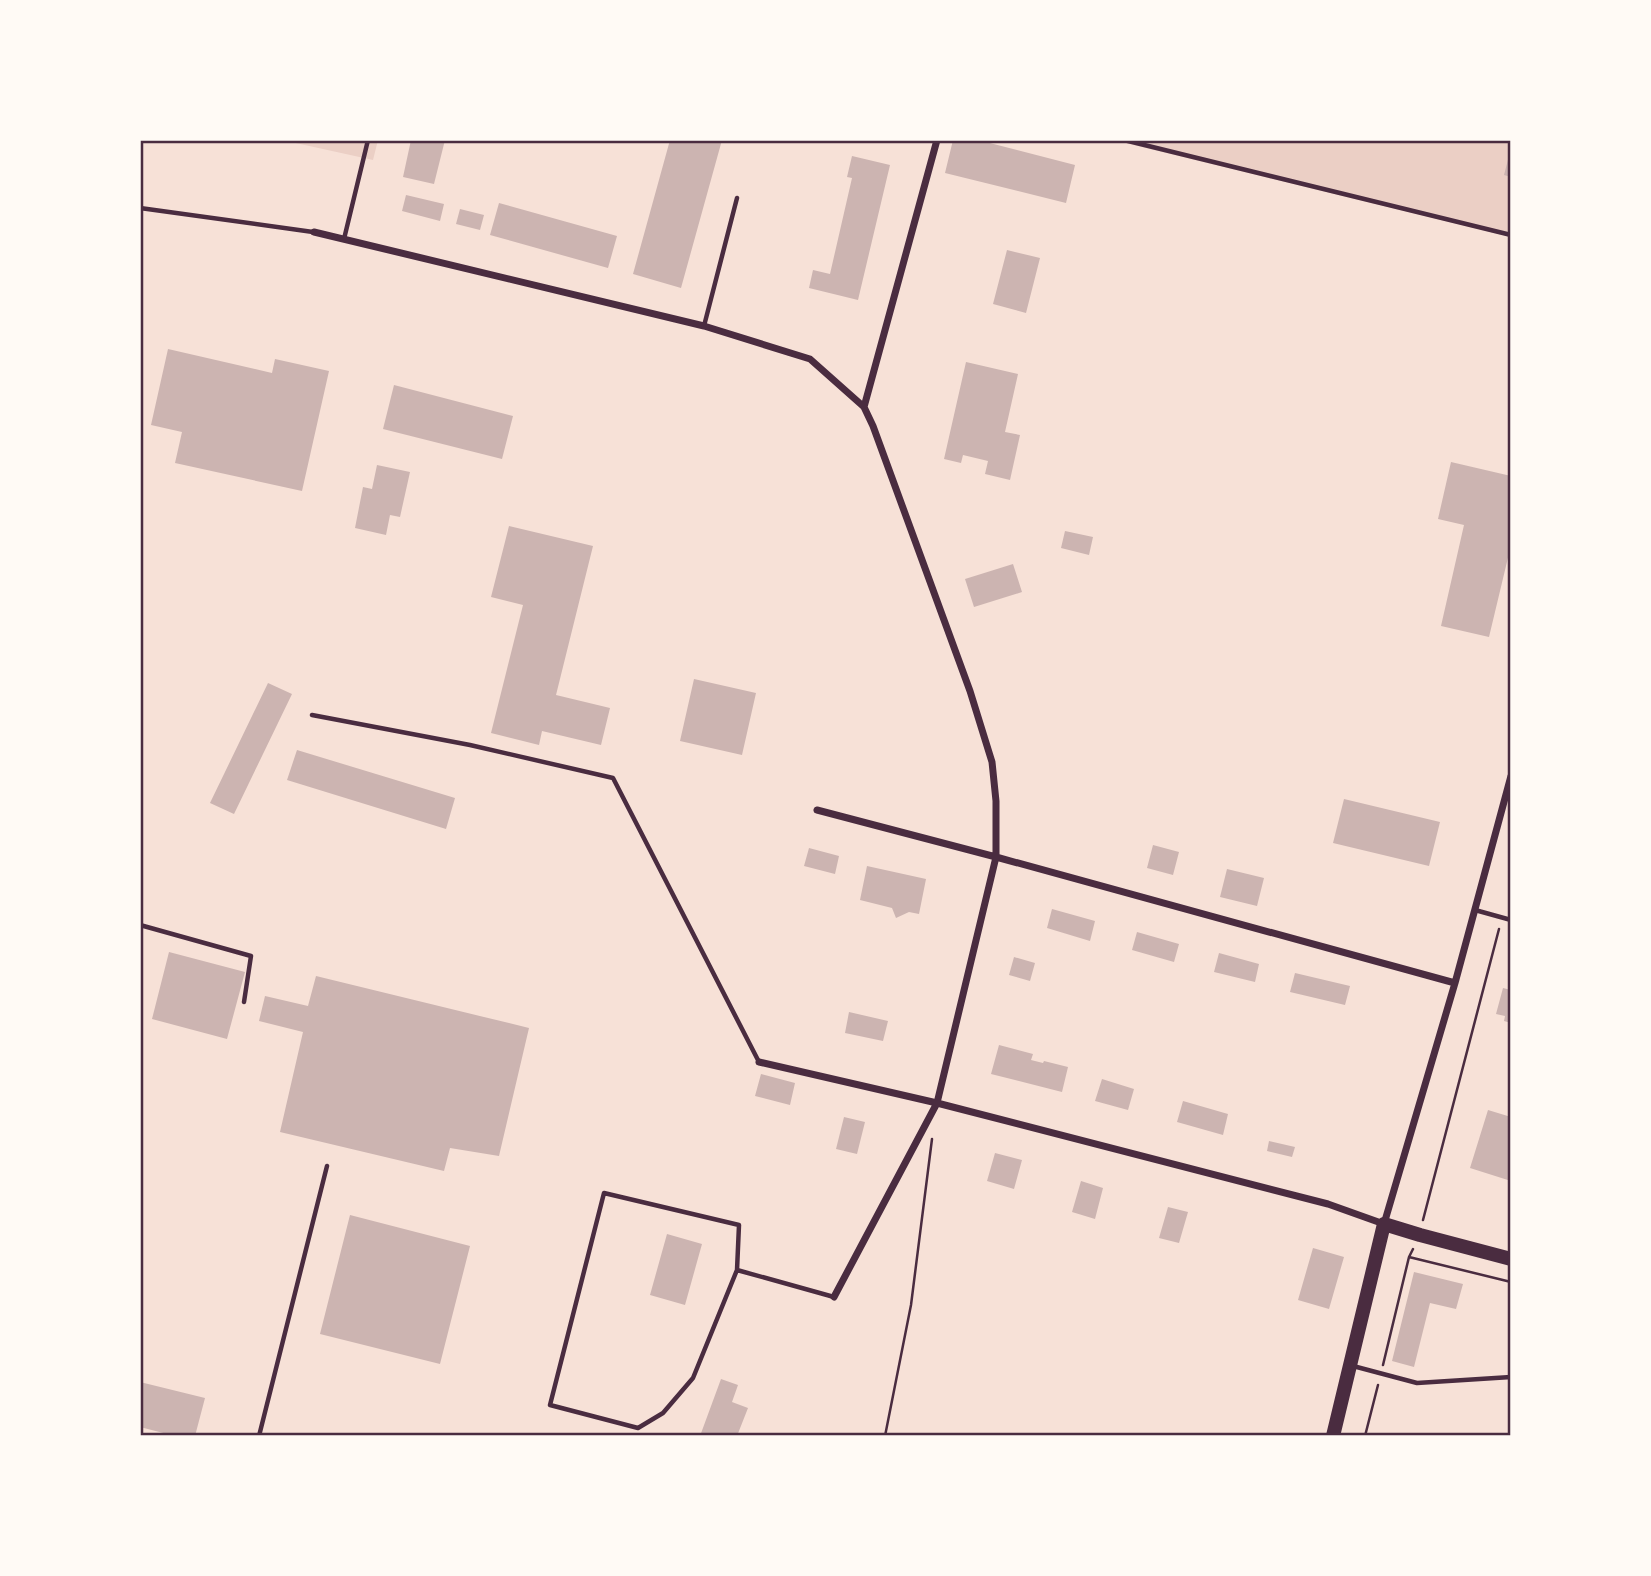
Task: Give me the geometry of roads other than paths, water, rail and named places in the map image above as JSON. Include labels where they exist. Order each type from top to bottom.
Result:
[{"type":"main road","points":[[1334,1436],[1384,1224],[1511,1259]]},
{"type":"street","points":[[864,407],[937,140]]},
{"type":"street","points":[[314,232],[704,326],[810,359],[864,407],[970,691],[992,762],[996,801],[996,857],[937,1103],[834,1297]]},
{"type":"street","points":[[759,1062],[937,1103],[1328,1205],[1384,1224],[1511,776]]},
{"type":"street","points":[[817,810],[1454,983]]},
{"type":"lane","points":[[344,239],[368,140]]},
{"type":"lane","points":[[1124,140],[1511,235]]},
{"type":"lane","points":[[704,326],[737,198]]},
{"type":"lane","points":[[140,208],[314,232]]},
{"type":"lane","points":[[312,715],[470,745],[613,778],[759,1062]]},
{"type":"lane","points":[[1474,910],[1511,920]]},
{"type":"lane","points":[[140,925],[251,956],[244,1002]]},
{"type":"lane","points":[[259,1436],[327,1166]]},
{"type":"lane","points":[[604,1193],[739,1225],[737,1270],[693,1378],[663,1413],[638,1428],[550,1405],[604,1193]]},
{"type":"lane","points":[[737,1270],[834,1297]]},
{"type":"lane","points":[[1350,1365],[1417,1383],[1511,1377]]}]
